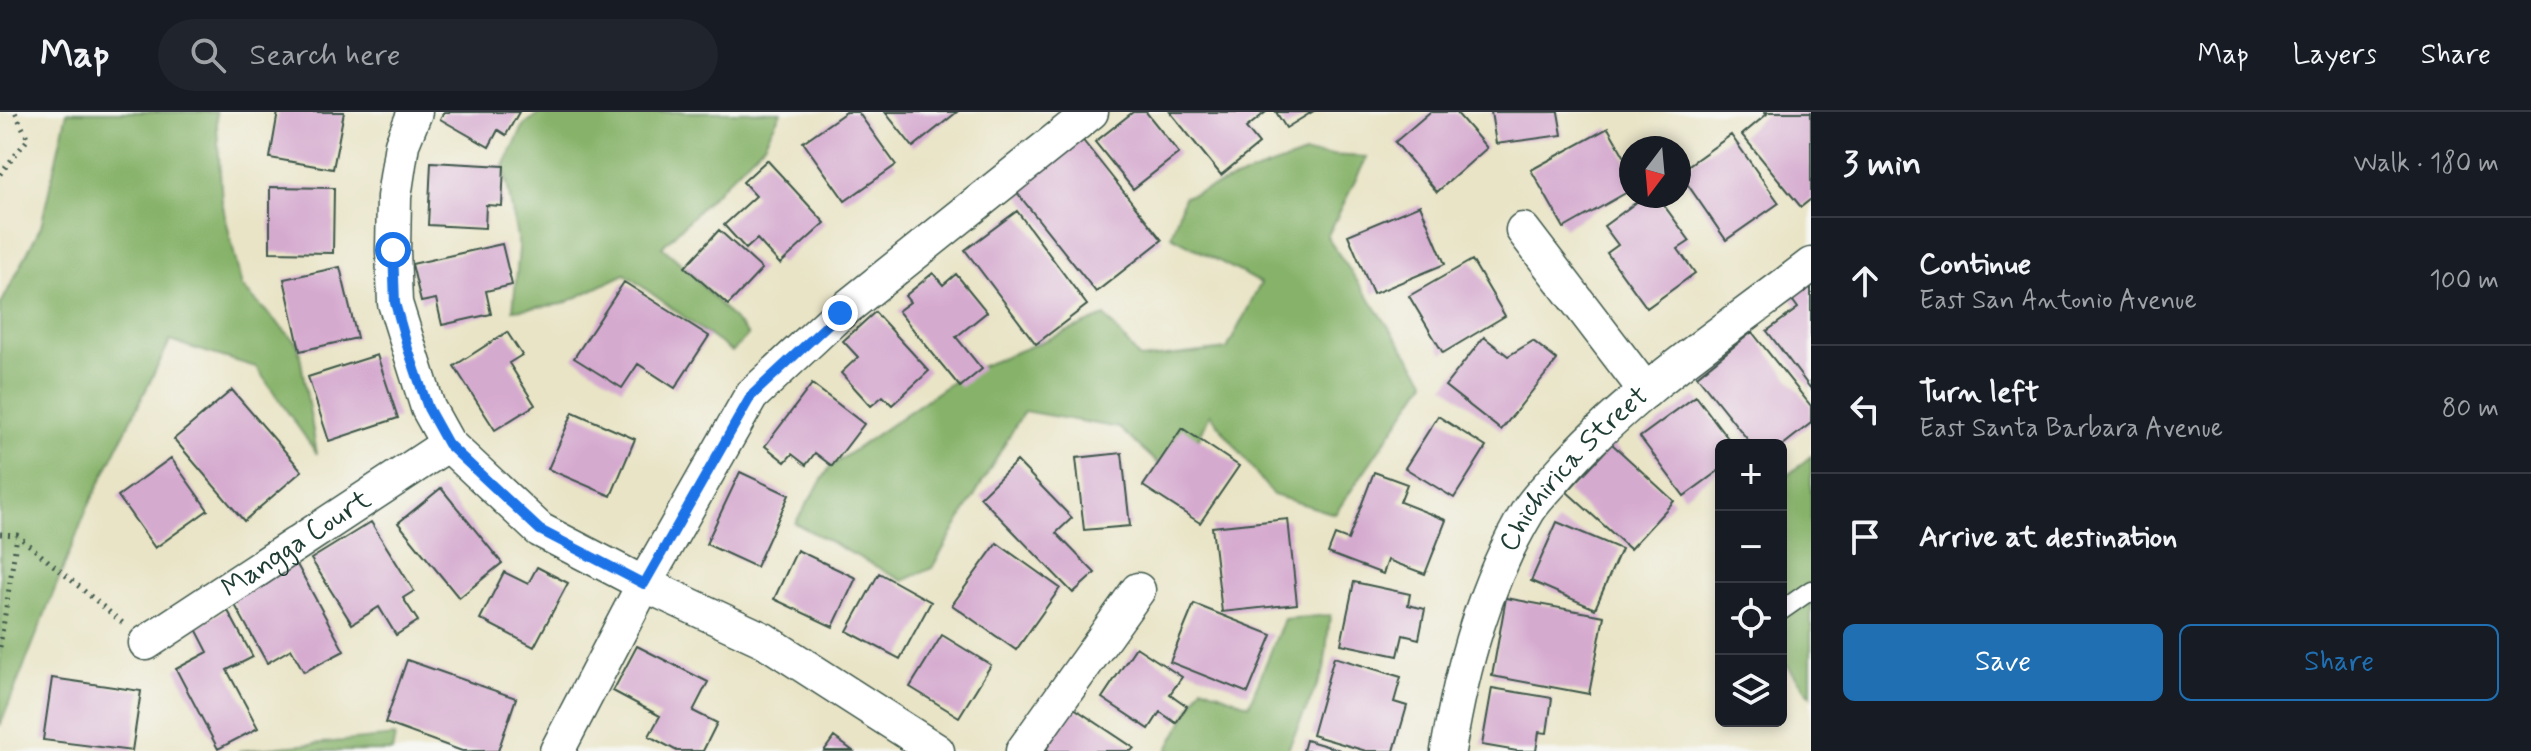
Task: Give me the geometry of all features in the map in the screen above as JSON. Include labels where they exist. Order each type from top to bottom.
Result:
[{"type":"street","points":[[415,112],[402,144],[394,197],[395,303],[428,408],[448,444],[540,530],[644,584],[764,640],[937,751]]},
{"type":"street","points":[[557,751],[644,584],[751,396],[840,313],[1091,112]]},
{"type":"street","points":[[1523,230],[1646,391]]},
{"type":"street","name":"Chichirica Street","points":[[1448,751],[1456,703],[1485,598],[1529,509],[1580,450],[1646,391],[1811,265]]},
{"type":"street","name":"Mangga Court","points":[[146,643],[448,444]]},
{"type":"street","points":[[1023,751],[1138,590]]},
{"type":"lane","points":[[1787,607],[1811,590]]},
{"type":"path","points":[[0,174],[28,139],[15,112]]},
{"type":"path","points":[[0,534],[17,535],[146,643]]},
{"type":"path","points":[[0,647],[17,535]]},
{"type":"green space","points":[[67,112],[216,112],[222,202],[242,287],[298,344],[317,454],[256,367],[170,341],[87,509],[0,726],[0,306],[41,226]]},
{"type":"green space","points":[[541,112],[781,112],[764,144],[662,247],[685,267],[748,335],[732,352],[625,274],[563,304],[513,310],[519,249],[504,166],[524,125]]},
{"type":"green space","points":[[1305,154],[1367,157],[1327,237],[1426,381],[1335,514],[1273,495],[1210,414],[1184,470],[1159,464],[1119,428],[1024,411],[932,568],[903,581],[795,523],[830,467],[965,373],[1105,316],[1140,359],[1227,349],[1261,283],[1171,236],[1184,197]]},
{"type":"green space","points":[[1811,456],[1811,696],[1787,665],[1787,476]]},
{"type":"green space","points":[[1330,615],[1324,670],[1287,751],[1167,751],[1202,686],[1249,705],[1284,619]]},
{"type":"green space","points":[[395,736],[392,751],[238,751]]},
{"type":"building","points":[[278,112],[344,112],[333,169],[270,158]]},
{"type":"building","points":[[444,112],[519,112],[506,135],[498,130],[489,147],[440,119]]},
{"type":"building","points":[[846,112],[858,112],[896,165],[845,201],[803,142]]},
{"type":"building","points":[[885,112],[957,112],[913,147]]},
{"type":"building","points":[[1133,112],[1146,112],[1179,153],[1133,189],[1095,142]]},
{"type":"building","points":[[1170,112],[1266,112],[1246,128],[1259,144],[1221,175]]},
{"type":"building","points":[[1276,112],[1312,112],[1286,128]]},
{"type":"building","points":[[1430,112],[1456,112],[1487,148],[1437,192],[1395,142]]},
{"type":"building","points":[[1491,112],[1558,112],[1562,135],[1496,144]]},
{"type":"building","points":[[1765,112],[1811,112],[1811,199],[1801,207],[1742,135],[1767,114]]},
{"type":"building","points":[[1608,128],[1619,147],[1619,197],[1564,228],[1531,170]]},
{"type":"building","points":[[1731,135],[1779,203],[1726,240],[1691,189],[1691,163]]},
{"type":"building","points":[[1081,138],[1162,240],[1096,292],[1015,190]]},
{"type":"building","points":[[767,160],[825,223],[780,264],[757,239],[746,249],[724,225],[756,196],[743,182]]},
{"type":"building","points":[[431,162],[504,166],[502,206],[486,205],[485,228],[428,225]]},
{"type":"building","points":[[270,187],[334,188],[333,253],[270,252]]},
{"type":"building","points":[[1420,205],[1445,264],[1373,294],[1348,235]]},
{"type":"building","points":[[1629,208],[1666,208],[1690,241],[1678,249],[1695,273],[1647,308],[1607,253],[1618,245],[1604,226]]},
{"type":"building","points":[[1017,211],[1087,305],[1036,344],[965,250]]},
{"type":"building","points":[[719,230],[762,269],[728,305],[685,267]]},
{"type":"building","points":[[502,244],[512,285],[486,291],[491,314],[442,325],[436,299],[421,302],[412,264]]},
{"type":"building","points":[[1472,260],[1505,316],[1443,353],[1409,296]]},
{"type":"building","points":[[340,267],[357,338],[300,351],[284,279]]},
{"type":"building","points":[[933,273],[943,285],[956,274],[987,312],[956,337],[982,369],[960,387],[898,311],[910,302],[905,296]]},
{"type":"building","points":[[1811,275],[1811,389],[1767,331],[1798,308],[1787,293]]},
{"type":"building","points":[[624,282],[709,336],[675,388],[638,364],[622,388],[574,358]]},
{"type":"building","points":[[875,312],[929,371],[892,405],[883,396],[871,406],[841,373],[858,357],[843,341]]},
{"type":"building","points":[[507,332],[522,355],[509,363],[535,405],[495,430],[454,366]]},
{"type":"building","points":[[1752,332],[1811,406],[1811,423],[1787,442],[1787,439],[1747,439],[1697,376]]},
{"type":"building","points":[[1484,337],[1508,356],[1533,341],[1557,360],[1501,430],[1445,386]]},
{"type":"building","points":[[377,355],[398,418],[329,441],[308,377]]},
{"type":"building","points":[[812,384],[864,424],[832,466],[815,453],[806,465],[792,454],[785,462],[765,446]]},
{"type":"building","points":[[232,390],[302,471],[244,521],[174,439]]},
{"type":"building","points":[[1696,396],[1728,439],[1715,439],[1715,473],[1684,496],[1640,437]]},
{"type":"building","points":[[573,412],[635,439],[611,496],[548,469]]},
{"type":"building","points":[[1438,416],[1486,447],[1454,498],[1405,468]]},
{"type":"building","points":[[1182,428],[1239,466],[1200,523],[1143,486]]},
{"type":"building","points":[[1612,444],[1674,501],[1630,549],[1567,492]]},
{"type":"building","points":[[1122,453],[1130,526],[1084,530],[1076,458]]},
{"type":"building","points":[[171,458],[208,510],[155,548],[118,496]]},
{"type":"building","points":[[1017,461],[1072,518],[1056,533],[1095,573],[1073,593],[980,497]]},
{"type":"building","points":[[740,472],[789,495],[756,567],[706,544]]},
{"type":"building","points":[[1374,472],[1407,484],[1400,502],[1446,520],[1425,574],[1388,560],[1383,574],[1328,553],[1335,535],[1348,540]]},
{"type":"building","points":[[441,488],[502,563],[459,598],[398,523]]},
{"type":"building","points":[[1288,519],[1297,604],[1222,612],[1212,527]]},
{"type":"building","points":[[371,522],[414,591],[403,598],[418,621],[396,635],[379,607],[352,624],[311,559]]},
{"type":"building","points":[[1557,522],[1621,549],[1595,609],[1531,581]]},
{"type":"building","points":[[997,543],[1060,588],[1016,650],[952,605]]},
{"type":"building","points":[[797,550],[856,578],[833,627],[774,599]]},
{"type":"building","points":[[295,561],[344,651],[304,672],[291,649],[267,663],[230,596]]},
{"type":"building","points":[[537,567],[568,583],[534,647],[480,619],[504,572],[528,584]]},
{"type":"building","points":[[879,573],[931,602],[900,659],[847,631]]},
{"type":"building","points":[[1354,582],[1410,594],[1408,605],[1425,609],[1419,639],[1403,635],[1398,656],[1341,644]]},
{"type":"building","points":[[1506,598],[1604,616],[1589,694],[1492,676]]},
{"type":"building","points":[[1194,604],[1272,635],[1248,693],[1170,662]]},
{"type":"building","points":[[227,609],[253,657],[227,670],[258,728],[218,749],[176,669],[208,652],[195,627]]},
{"type":"building","points":[[942,635],[991,665],[959,717],[910,687]]},
{"type":"building","points":[[637,646],[708,682],[693,711],[717,723],[703,751],[677,751],[649,736],[660,716],[613,691]]},
{"type":"building","points":[[1136,647],[1182,677],[1170,694],[1187,706],[1176,723],[1160,712],[1149,729],[1102,698]]},
{"type":"building","points":[[1334,657],[1401,677],[1394,702],[1407,706],[1394,751],[1366,751],[1312,735]]},
{"type":"building","points":[[407,660],[516,698],[498,751],[462,751],[385,723]]},
{"type":"building","points":[[52,678],[141,691],[132,751],[43,740]]},
{"type":"building","points":[[1492,688],[1552,698],[1547,733],[1539,732],[1536,751],[1482,745]]},
{"type":"building","points":[[1074,708],[1134,748],[1131,751],[1045,751]]},
{"type":"building","points":[[834,737],[853,751],[824,751]]},
{"type":"building","points":[[1306,740],[1340,750],[1340,751],[1303,751]]},
{"type":"route","points":[[393,250],[395,303],[408,349],[428,408],[448,444],[540,530],[644,584],[751,396],[840,313]]}]
